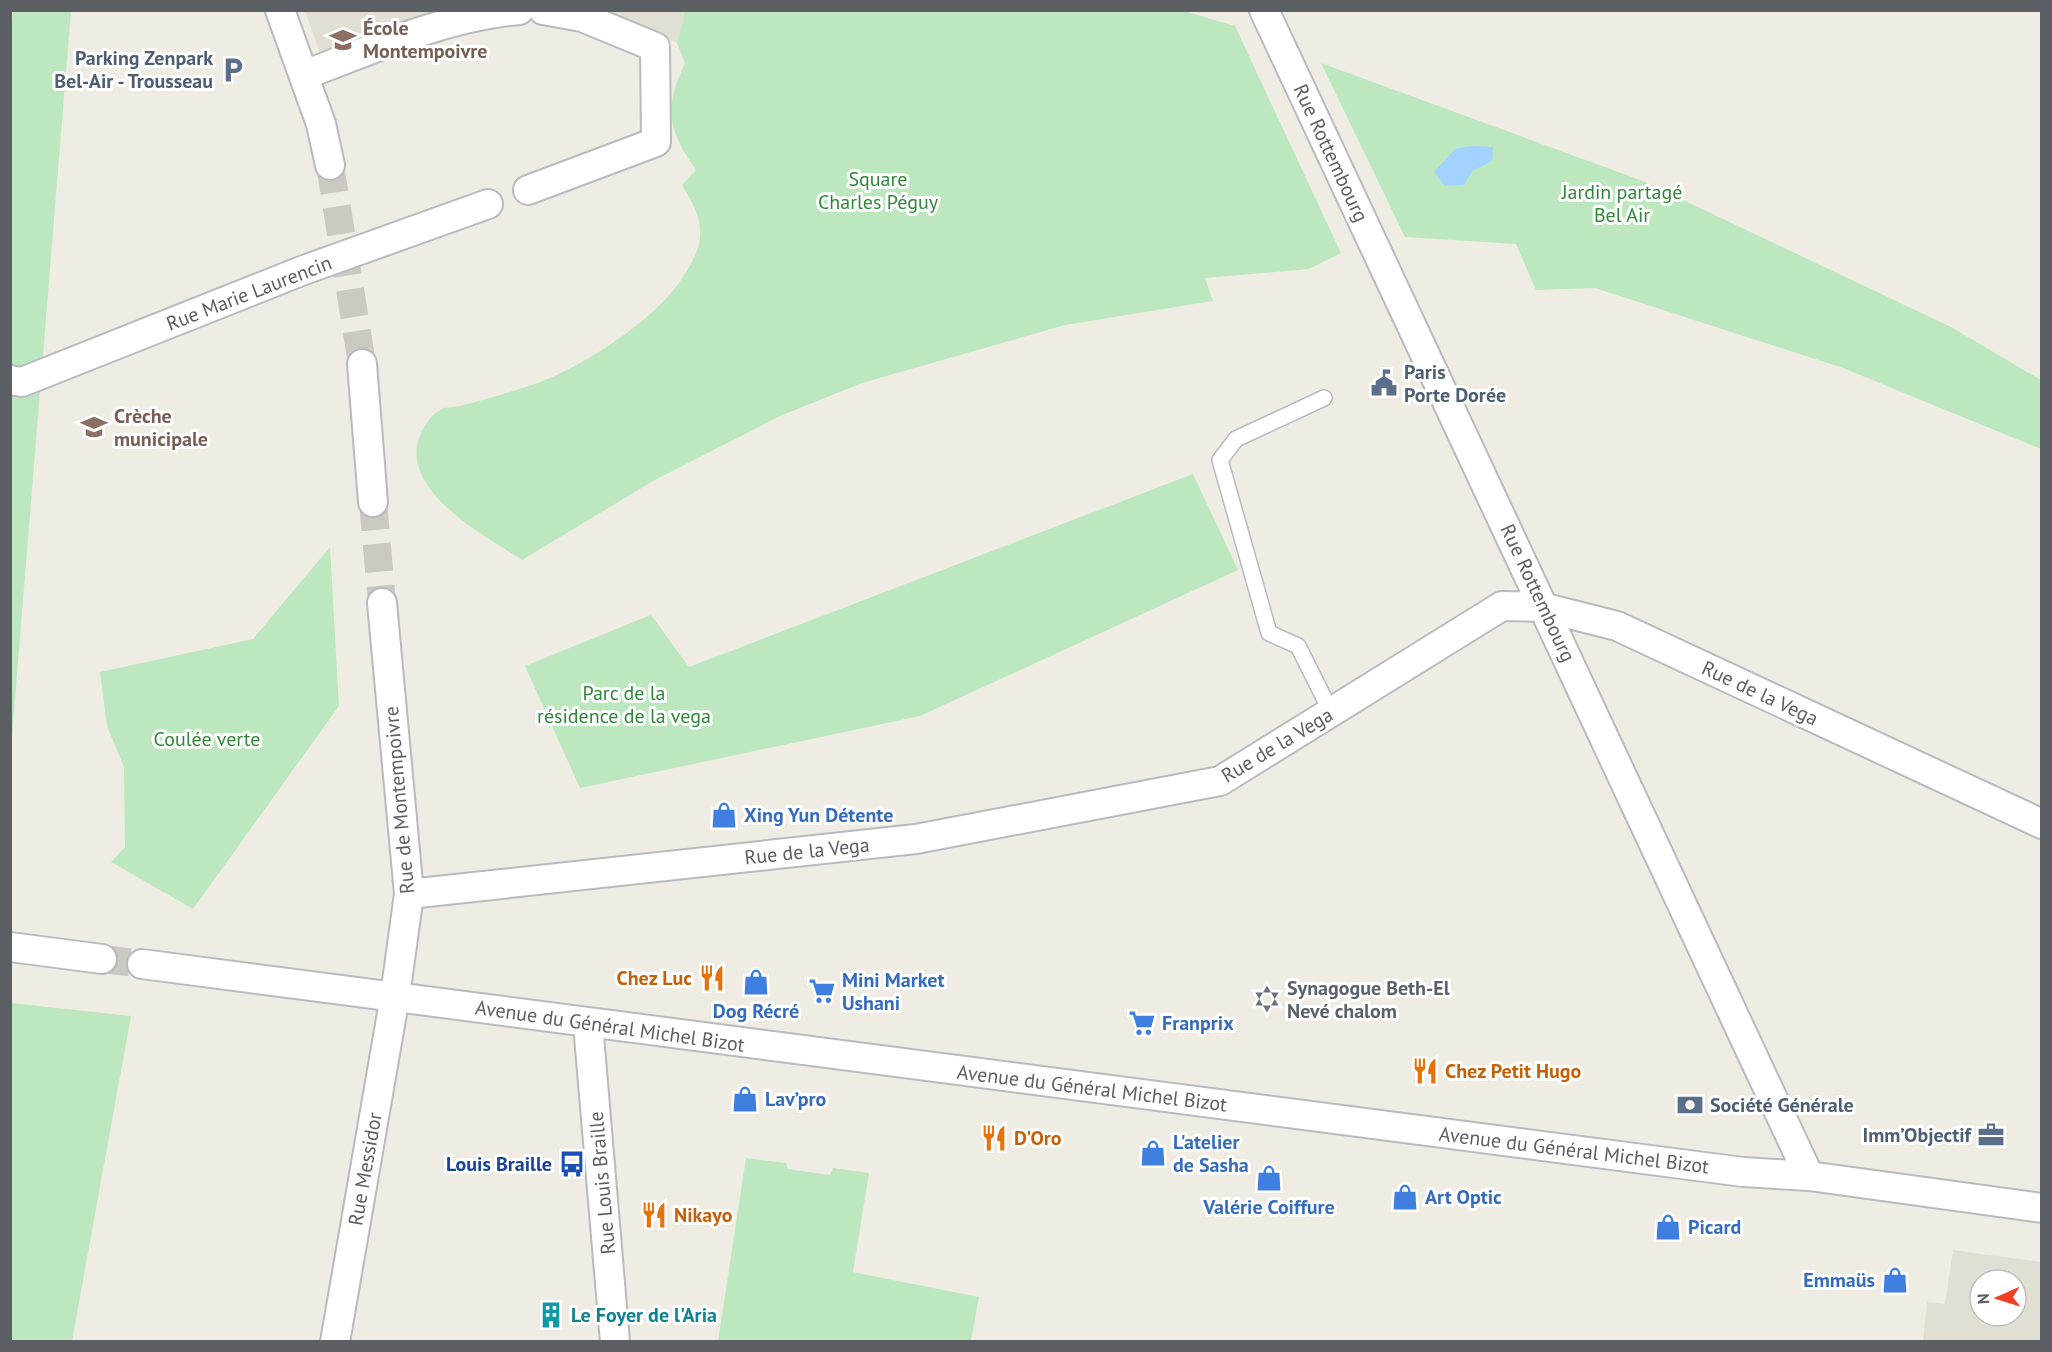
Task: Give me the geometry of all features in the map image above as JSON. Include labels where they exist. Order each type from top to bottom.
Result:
[{"type":"street","points":[[280,10],[321,124],[330,165]]},
{"type":"street","points":[[304,75],[421,32],[490,13],[519,10]]},
{"type":"street","points":[[528,190],[656,142],[655,47],[582,17],[543,10]]},
{"type":"street","name":"Rue Rottembourg","points":[[1264,10],[1809,1176]]},
{"type":"street","name":"Rue Marie Laurencin","points":[[10,380],[22,382],[304,270],[488,204]]},
{"type":"street","points":[[363,364],[373,502]]},
{"type":"street","name":"Rue de Montempoivre","points":[[382,603],[409,894],[395,996]]},
{"type":"street","name":"Rue de la Vega","points":[[409,894],[916,839],[1220,781],[1502,606],[1542,607],[1617,626],[2042,824]]},
{"type":"street","points":[[10,947],[102,959]]},
{"type":"street","name":"Avenue du Général Michel Bizot","points":[[142,964],[395,996],[588,1024],[1732,1171],[1809,1176],[2042,1208]]},
{"type":"street","name":"Rue Messidor","points":[[335,1341],[395,996]]},
{"type":"street","name":"Rue Louis Braille","points":[[588,1024],[615,1341]]},
{"type":"lane","points":[[1324,398],[1236,439],[1220,460],[1269,633],[1298,646],[1331,712]]},
{"type":"shaded area","name":"École Montempoivre","points":[[305,11],[464,11],[322,59]]},
{"type":"shaded area","points":[[592,11],[685,11],[677,43]]},
{"type":"shaded area","points":[[1953,1250],[2041,1262],[2041,1341],[1923,1341],[1927,1302],[1945,1304]]},
{"type":"green space","points":[[13,11],[71,11],[11,748],[10,47]]},
{"type":"green space","name":"Square Charles Péguy","points":[[685,11],[1184,11],[1235,26],[1341,253],[1309,269],[1205,278],[1213,301],[1065,325],[862,383],[780,416],[653,481],[522,560],[451,511],[435,496],[423,479],[417,460],[418,441],[427,422],[434,415],[444,408],[460,406],[546,380],[589,358],[651,313],[668,296],[689,267],[696,254],[700,232],[696,211],[682,185],[696,170],[679,142],[672,118],[674,93],[685,63],[677,43]]},
{"type":"green space","name":"Jardin partagé Bel Air","points":[[1321,63],[1643,181],[1951,327],[2041,380],[2041,449],[1843,368],[1595,288],[1536,290],[1516,244],[1405,237]]},
{"type":"green space","name":"Parc de la résidence de la vega","points":[[1193,474],[1238,570],[920,716],[580,788],[525,666],[651,615],[689,667]]},
{"type":"green space","name":"Coulée verte","points":[[330,547],[339,706],[193,909],[111,862],[125,847],[124,767],[107,726],[100,672],[253,639]]},
{"type":"green space","points":[[11,1003],[131,1016],[72,1341],[11,1341]]},
{"type":"green space","points":[[746,1158],[786,1163],[788,1169],[830,1175],[833,1168],[869,1173],[853,1272],[979,1297],[971,1341],[718,1341]]},
{"type":"water","points":[[1472,146],[1493,147],[1492,161],[1472,171],[1464,185],[1445,186],[1434,172],[1455,149]]},
{"type":"tunnel","points":[[330,165],[362,364]]},
{"type":"tunnel","points":[[373,502],[382,603]]},
{"type":"tunnel","points":[[102,959],[142,964]]},
{"type":"place","name":"École Montempoivre","points":[[343,40]]},
{"type":"place","name":"Parking Zenpark Bel-Air - Trousseau","points":[[233,70]]},
{"type":"place","name":"Paris Porte Dorée","points":[[1384,383]]},
{"type":"place","name":"Crèche municipale","points":[[94,427]]},
{"type":"place","name":"Xing Yun Détente","points":[[724,815]]},
{"type":"place","name":"Chez Luc","points":[[712,978]]},
{"type":"place","name":"Dog Récré","points":[[756,982]]},
{"type":"place","name":"Mini Market Ushani","points":[[822,991]]},
{"type":"place","name":"Synagogue Beth-El Nevé chalom","points":[[1267,999]]},
{"type":"place","name":"Franprix","points":[[1142,1023]]},
{"type":"place","name":"Chez Petit Hugo","points":[[1425,1071]]},
{"type":"place","name":"Lav’pro","points":[[745,1099]]},
{"type":"place","name":"Société Générale","points":[[1690,1105]]},
{"type":"place","name":"Imm’Objectif","points":[[1991,1135]]},
{"type":"place","name":"D'Oro","points":[[994,1138]]},
{"type":"place","name":"L'atelier de Sasha","points":[[1153,1153]]},
{"type":"place","name":"Louis Braille","points":[[572,1164]]},
{"type":"place","name":"Valérie Coiffure","points":[[1269,1178]]},
{"type":"place","name":"Art Optic","points":[[1405,1197]]},
{"type":"place","name":"Nikayo","points":[[654,1215]]},
{"type":"place","name":"Picard","points":[[1668,1227]]},
{"type":"place","name":"Emmaüs","points":[[1895,1280]]},
{"type":"place","name":"Le Foyer de l'Aria","points":[[551,1315]]}]
